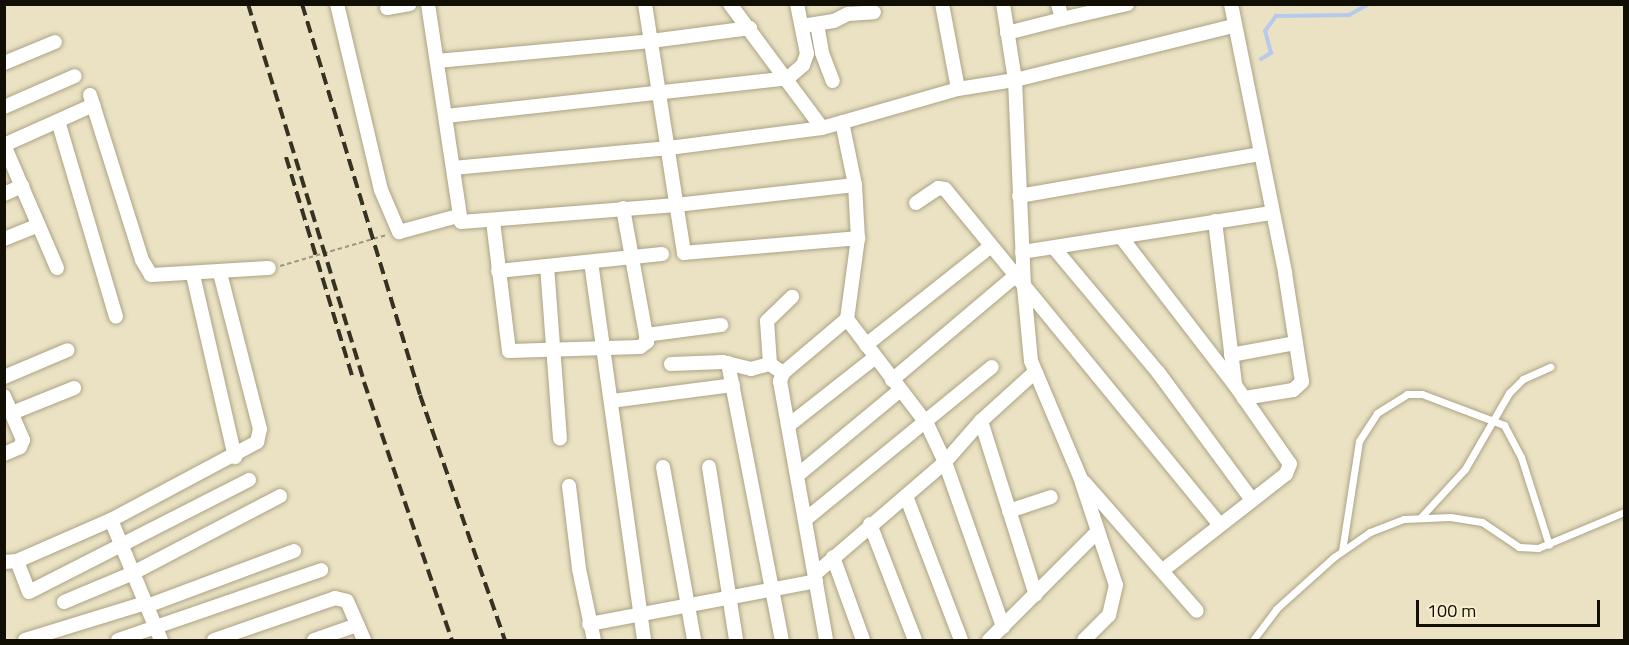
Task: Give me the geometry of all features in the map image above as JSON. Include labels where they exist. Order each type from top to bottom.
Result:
[{"type":"street","points":[[337,4],[381,190],[399,232],[458,216]]},
{"type":"street","points":[[387,8],[410,4]]},
{"type":"street","points":[[428,4],[446,116],[458,216],[465,223],[676,205],[855,185]]},
{"type":"street","points":[[645,4],[684,253],[858,238]]},
{"type":"street","points":[[730,4],[788,78],[822,128]]},
{"type":"street","points":[[446,116],[788,78],[806,60],[797,4]]},
{"type":"street","points":[[942,4],[958,89]]},
{"type":"street","points":[[1003,4],[1015,80],[1022,252],[1019,281],[1034,373],[1080,477],[1116,585],[1115,602],[1109,615],[1084,640]]},
{"type":"street","points":[[1058,4],[1062,19]]},
{"type":"street","points":[[1007,33],[1127,4]]},
{"type":"street","points":[[1231,4],[1302,382],[1299,387],[1244,398]]},
{"type":"street","points":[[802,26],[817,24],[848,14],[874,12]]},
{"type":"street","points":[[817,24],[822,53],[833,81]]},
{"type":"street","points":[[453,168],[669,148],[822,128],[958,89],[1015,80],[1234,26]]},
{"type":"street","points":[[437,61],[651,41],[750,28]]},
{"type":"street","points":[[4,63],[55,42]]},
{"type":"street","points":[[4,107],[75,76]]},
{"type":"street","points":[[57,268],[4,145],[58,121],[91,100],[146,269],[157,278],[269,268]]},
{"type":"street","points":[[58,121],[116,317]]},
{"type":"street","points":[[826,640],[799,474],[780,381],[783,373],[847,318],[858,238],[855,185],[842,122]]},
{"type":"street","points":[[1019,196],[1259,154]]},
{"type":"street","points":[[4,194],[22,186]]},
{"type":"street","points":[[916,203],[942,187],[1219,524]]},
{"type":"street","points":[[493,221],[509,351],[644,346],[646,334],[623,208]]},
{"type":"street","points":[[1022,252],[1055,249],[1272,213]]},
{"type":"street","points":[[1215,221],[1235,385]]},
{"type":"street","points":[[4,239],[38,225]]},
{"type":"street","points":[[1121,237],[1235,385],[1290,465],[1286,474],[1219,524],[1163,570]]},
{"type":"street","points":[[866,345],[991,246]]},
{"type":"street","points":[[1055,249],[1158,372],[1252,500]]},
{"type":"street","points":[[498,271],[662,254]]},
{"type":"street","points":[[591,262],[644,640]]},
{"type":"street","points":[[547,266],[560,439]]},
{"type":"street","points":[[220,273],[260,429],[258,442],[235,457],[111,520],[11,561],[29,592],[122,547],[249,480]]},
{"type":"street","points":[[193,275],[235,457]]},
{"type":"street","points":[[799,474],[896,385],[1019,281]]},
{"type":"street","points":[[770,364],[767,321],[792,297]]},
{"type":"street","points":[[847,318],[874,358],[927,424],[945,462],[1003,627]]},
{"type":"street","points":[[646,334],[721,325]]},
{"type":"street","points":[[1231,355],[1296,343]]},
{"type":"street","points":[[4,377],[68,350]]},
{"type":"street","points":[[789,425],[874,358]]},
{"type":"street","points":[[671,364],[728,363],[751,369],[770,364],[783,373]]},
{"type":"street","points":[[728,363],[782,640]]},
{"type":"street","points":[[806,519],[927,424],[993,367]]},
{"type":"street","points":[[589,624],[772,592],[815,577],[833,557],[870,524],[945,462],[981,421],[1034,373]]},
{"type":"street","points":[[612,400],[733,385]]},
{"type":"street","points":[[12,413],[74,388]]},
{"type":"street","points":[[4,396],[23,444],[4,454]]},
{"type":"street","points":[[981,421],[1036,594]]},
{"type":"street","points":[[663,467],[694,640]]},
{"type":"street","points":[[709,467],[736,640]]},
{"type":"street","points":[[1080,477],[1197,611]]},
{"type":"street","points":[[570,486],[589,624],[594,640]]},
{"type":"street","points":[[64,602],[133,573],[280,496]]},
{"type":"street","points":[[906,496],[961,640]]},
{"type":"street","points":[[1009,511],[1051,497]]},
{"type":"street","points":[[111,520],[159,635]]},
{"type":"street","points":[[870,524],[915,640]]},
{"type":"street","points":[[989,640],[1097,532]]},
{"type":"street","points":[[25,640],[45,638],[294,551]]},
{"type":"street","points":[[833,557],[863,640]]},
{"type":"street","points":[[118,640],[159,635],[321,570]]},
{"type":"street","points":[[214,640],[335,598],[346,602],[364,640]]},
{"type":"street","points":[[314,640],[357,625]]},
{"type":"lane","points":[[1420,518],[1465,469],[1515,385],[1551,367]]},
{"type":"lane","points":[[1342,551],[1359,441],[1377,412],[1407,394],[1422,394],[1494,419],[1512,435],[1549,545]]},
{"type":"lane","points":[[1253,640],[1276,609],[1342,551],[1370,532],[1404,519],[1450,517],[1482,522],[1519,547],[1538,549],[1624,512]]},
{"type":"path","points":[[269,268],[317,259],[399,232]]},
{"type":"waterway","points":[[1261,59],[1271,53],[1265,31],[1276,16],[1349,15],[1369,4]]},
{"type":"railway","points":[[248,4],[364,382],[452,640]]},
{"type":"railway","points":[[302,4],[420,395],[505,640]]},
{"type":"railway","points":[[286,157],[352,375]]}]
